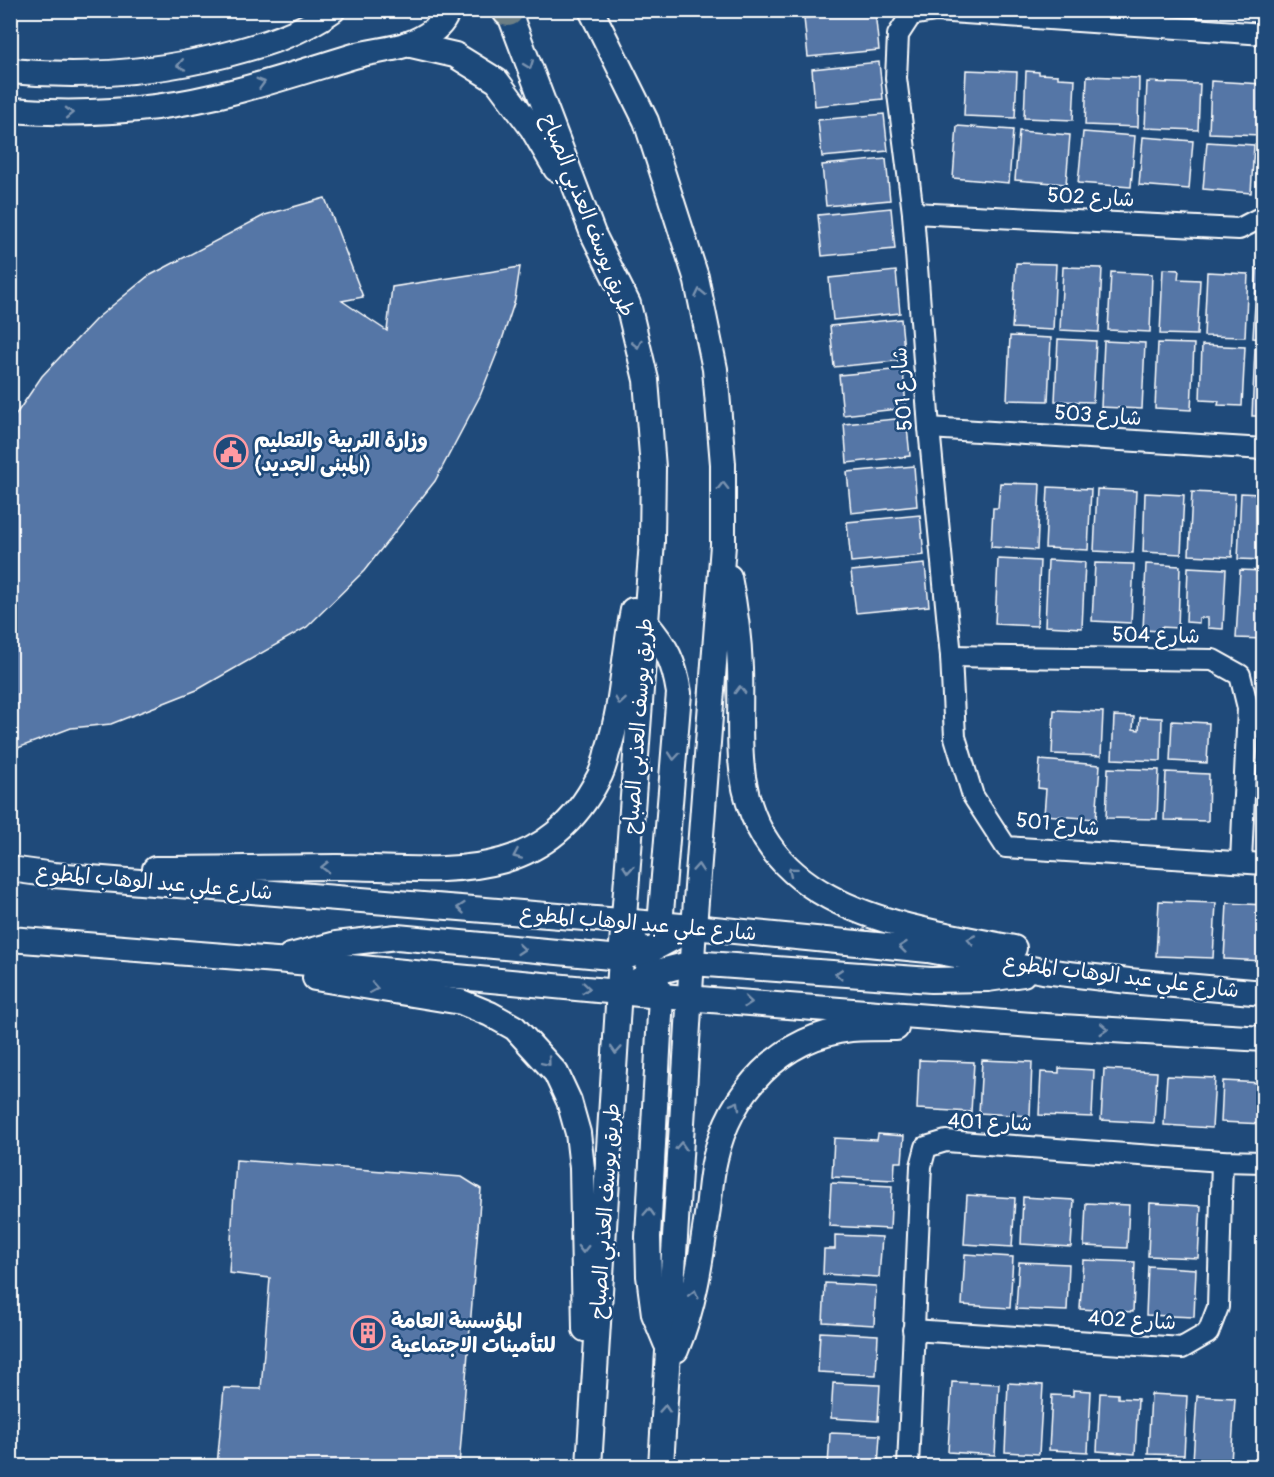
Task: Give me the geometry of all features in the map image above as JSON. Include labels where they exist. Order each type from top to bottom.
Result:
[{"type":"street","points":[[10,71],[42,74],[104,74],[159,69],[264,45],[314,24],[333,10]]},
{"type":"street","points":[[10,110],[45,113],[98,113],[158,107],[209,97],[363,53],[407,44],[437,29],[447,15],[447,10]]},
{"type":"street","name":"طريق يوسف العذبي الصباح","points":[[590,1459],[619,991],[658,955],[694,927],[723,545],[723,464],[716,369],[696,277],[646,121],[591,10]]},
{"type":"street","points":[[610,10],[615,35],[646,121]]},
{"type":"street","name":"طريق يوسف العذبي الصباح","points":[[508,11],[593,234],[628,304],[646,380],[653,468],[652,541],[624,921],[658,955],[690,997],[661,1467]]},
{"type":"street","name":"شارع 501","points":[[1263,34],[936,11],[911,15],[898,35],[896,78],[913,213],[929,428],[951,656],[955,737],[973,796],[1006,847],[1263,864]]},
{"type":"street","points":[[407,44],[455,55],[497,81],[532,128],[593,234]]},
{"type":"street","name":"شارع 502","points":[[913,213],[1239,229],[1263,216]]},
{"type":"street","name":"شارع 503","points":[[929,428],[1263,449]]},
{"type":"street","points":[[54,875],[98,870],[335,867],[421,871],[470,868],[500,862],[531,849],[560,831],[582,807],[600,777],[616,722],[632,612],[652,541]]},
{"type":"street","points":[[723,545],[735,607],[740,667],[741,760],[747,798],[760,830],[781,862],[815,891],[855,911],[919,930],[1038,953],[1129,981]]},
{"type":"street","points":[[646,623],[663,643],[675,668],[679,693],[658,955],[661,996],[648,1238],[649,1276],[654,1314],[668,1360]]},
{"type":"street","name":"شارع 504","points":[[951,656],[1213,660],[1240,675],[1248,708],[1241,862]]},
{"type":"street","name":"شارع علي عبد الوهاب المطوع","points":[[10,869],[54,875],[624,921],[658,955],[694,927],[928,950],[1043,970],[1129,981],[1263,993]]},
{"type":"street","points":[[276,960],[336,944],[397,937],[658,955],[931,980],[988,979],[1043,970]]},
{"type":"street","points":[[10,939],[221,963],[461,1002],[490,1014],[514,1028],[556,1073],[569,1101],[578,1132],[582,1168],[582,1276],[590,1459]]},
{"type":"street","points":[[66,945],[276,960],[661,996],[1046,1026],[1263,1039]]},
{"type":"street","points":[[619,991],[658,955]]},
{"type":"street","points":[[668,1360],[687,1322],[694,1298],[714,1161],[723,1129],[739,1099],[760,1073],[786,1052],[817,1038],[849,1029],[1046,1026]]},
{"type":"street","name":"شارع 401","points":[[908,1467],[921,1166],[926,1148],[946,1141],[1263,1162]]},
{"type":"street","name":"شارع 402","points":[[913,1330],[1182,1348],[1208,1333],[1218,1307],[1222,1161]]},
{"type":"building","points":[[875,11],[879,50],[808,57],[804,18]]},
{"type":"building","points":[[879,62],[883,99],[815,106],[812,69]]},
{"type":"building","points":[[966,70],[1017,72],[1015,118],[964,116]]},
{"type":"building","points":[[1026,71],[1075,79],[1073,120],[1024,118]]},
{"type":"building","points":[[1087,76],[1139,78],[1138,127],[1085,125]]},
{"type":"building","points":[[1211,81],[1263,84],[1261,135],[1209,133]]},
{"type":"building","points":[[1147,82],[1200,84],[1198,130],[1145,128]]},
{"type":"building","points":[[884,114],[888,151],[822,157],[818,120]]},
{"type":"building","points":[[957,126],[1013,130],[1009,183],[953,178]]},
{"type":"building","points":[[1019,131],[1070,135],[1066,184],[1015,180]]},
{"type":"building","points":[[1083,132],[1135,136],[1131,187],[1078,183]]},
{"type":"building","points":[[1143,137],[1193,141],[1189,189],[1139,185]]},
{"type":"building","points":[[1207,142],[1254,145],[1251,193],[1203,189]]},
{"type":"building","points":[[886,159],[890,200],[826,206],[822,165]]},
{"type":"building","name":"وزارة التربية والتعليم (المبنى الجديد)","points":[[325,198],[363,297],[342,301],[387,331],[392,287],[520,267],[515,300],[480,396],[435,481],[364,571],[307,627],[197,690],[111,724],[71,728],[10,751],[10,423],[42,376],[96,319],[147,277],[265,215]]},
{"type":"building","points":[[891,208],[895,249],[822,256],[818,215]]},
{"type":"building","points":[[1016,263],[1056,264],[1053,330],[1012,328]]},
{"type":"building","points":[[1063,267],[1102,268],[1099,332],[1060,330]]},
{"type":"building","points":[[1163,269],[1179,270],[1178,279],[1200,280],[1197,335],[1160,334]]},
{"type":"building","points":[[1257,269],[1264,270],[1264,339],[1253,338]]},
{"type":"building","points":[[896,271],[900,313],[833,320],[829,278]]},
{"type":"building","points":[[1111,272],[1152,274],[1150,332],[1108,330]]},
{"type":"building","points":[[1207,272],[1248,274],[1245,337],[1204,336]]},
{"type":"building","points":[[901,319],[905,360],[834,367],[830,326]]},
{"type":"building","points":[[1010,336],[1051,338],[1048,401],[1007,400]]},
{"type":"building","points":[[1058,339],[1096,341],[1093,402],[1055,401]]},
{"type":"building","points":[[1104,341],[1145,343],[1142,409],[1101,407]]},
{"type":"building","points":[[1158,343],[1194,344],[1191,410],[1155,408]]},
{"type":"building","points":[[1202,345],[1245,347],[1242,406],[1218,405],[1219,401],[1200,400]]},
{"type":"building","points":[[1255,348],[1264,349],[1264,416],[1252,416]]},
{"type":"building","points":[[903,369],[906,408],[843,415],[839,375]]},
{"type":"building","points":[[906,418],[910,456],[847,463],[844,424]]},
{"type":"building","points":[[914,466],[917,506],[851,513],[847,472]]},
{"type":"building","points":[[1000,483],[1040,484],[1037,550],[991,547],[993,508],[998,508]]},
{"type":"building","points":[[1048,487],[1091,489],[1088,550],[1045,548]]},
{"type":"building","points":[[1097,489],[1136,491],[1133,553],[1094,551]]},
{"type":"building","points":[[1192,492],[1235,494],[1232,557],[1189,555]]},
{"type":"building","points":[[1145,493],[1184,495],[1181,554],[1143,552]]},
{"type":"building","points":[[1241,493],[1259,494],[1259,498],[1264,498],[1264,560],[1238,559]]},
{"type":"building","points":[[920,515],[924,555],[851,562],[847,522]]},
{"type":"building","points":[[998,559],[1040,561],[1037,626],[995,624]]},
{"type":"building","points":[[1048,560],[1085,562],[1082,628],[1045,626]]},
{"type":"building","points":[[1095,563],[1134,564],[1131,623],[1092,621]]},
{"type":"building","points":[[925,564],[929,606],[856,613],[851,571]]},
{"type":"building","points":[[1146,564],[1180,566],[1178,628],[1161,627],[1161,631],[1143,630]]},
{"type":"building","points":[[1188,567],[1226,569],[1223,629],[1208,628],[1208,618],[1199,618],[1199,623],[1186,622]]},
{"type":"building","points":[[1240,570],[1264,571],[1264,639],[1236,638]]},
{"type":"building","points":[[1054,710],[1103,712],[1101,756],[1052,754]]},
{"type":"building","points":[[1114,716],[1134,717],[1133,729],[1139,730],[1140,717],[1162,718],[1161,761],[1112,759]]},
{"type":"building","points":[[1172,721],[1209,723],[1207,763],[1170,761]]},
{"type":"building","points":[[1040,760],[1100,765],[1096,819],[1044,815],[1046,789],[1038,788]]},
{"type":"building","points":[[1108,768],[1159,770],[1157,819],[1106,818]]},
{"type":"building","points":[[1166,772],[1209,774],[1208,821],[1164,820]]},
{"type":"building","points":[[1159,901],[1216,903],[1213,958],[1156,956]]},
{"type":"building","points":[[1227,903],[1264,905],[1264,961],[1224,959]]},
{"type":"building","points":[[919,1060],[974,1062],[971,1112],[917,1109]]},
{"type":"building","points":[[982,1060],[1032,1062],[1030,1116],[979,1113]]},
{"type":"building","points":[[1059,1068],[1094,1070],[1092,1117],[1039,1115],[1041,1072],[1059,1073]]},
{"type":"building","points":[[1104,1069],[1157,1072],[1154,1123],[1101,1120]]},
{"type":"building","points":[[1167,1076],[1215,1078],[1212,1128],[1164,1125]]},
{"type":"building","points":[[1223,1081],[1264,1083],[1264,1124],[1221,1122]]},
{"type":"building","points":[[878,1134],[904,1136],[902,1162],[895,1162],[894,1180],[832,1177],[834,1138],[877,1140]]},
{"type":"building","name":"المؤسسة العامة للتأمينات الاجتماعية","points":[[236,1160],[462,1177],[481,1189],[459,1466],[217,1466],[224,1388],[261,1389],[270,1278],[229,1273]]},
{"type":"building","points":[[831,1183],[892,1186],[890,1229],[829,1226]]},
{"type":"building","points":[[967,1195],[1015,1198],[1012,1247],[964,1244]]},
{"type":"building","points":[[1023,1197],[1074,1200],[1071,1247],[1021,1244]]},
{"type":"building","points":[[1086,1203],[1129,1205],[1127,1248],[1084,1246]]},
{"type":"building","points":[[1150,1203],[1201,1206],[1198,1258],[1148,1256]]},
{"type":"building","points":[[835,1235],[882,1237],[879,1277],[823,1274],[824,1249],[835,1249]]},
{"type":"building","points":[[965,1254],[1013,1257],[1010,1308],[962,1305]]},
{"type":"building","points":[[1083,1260],[1135,1262],[1133,1312],[1080,1309]]},
{"type":"building","points":[[1019,1262],[1069,1264],[1067,1311],[1016,1309]]},
{"type":"building","points":[[1148,1266],[1196,1269],[1194,1317],[1146,1315]]},
{"type":"building","points":[[825,1283],[876,1286],[874,1325],[823,1322]]},
{"type":"building","points":[[820,1332],[878,1335],[876,1375],[818,1372]]},
{"type":"building","points":[[952,1382],[999,1384],[995,1455],[948,1452]]},
{"type":"building","points":[[833,1383],[880,1385],[878,1421],[831,1418]]},
{"type":"building","points":[[1008,1383],[1043,1385],[1039,1454],[1005,1452]]},
{"type":"building","points":[[1073,1390],[1091,1391],[1088,1452],[1049,1450],[1052,1395],[1073,1396]]},
{"type":"building","points":[[1100,1393],[1118,1394],[1118,1398],[1138,1399],[1135,1454],[1097,1451]]},
{"type":"building","points":[[1151,1394],[1187,1396],[1184,1455],[1148,1454]]},
{"type":"building","points":[[1197,1396],[1235,1398],[1231,1463],[1193,1461]]},
{"type":"building","points":[[830,1433],[880,1435],[878,1466],[828,1466]]},
{"type":"place","name":"وزارة التربية والتعليم (المبنى الجديد)","points":[[231,452]]},
{"type":"place","name":"المؤسسة العامة للتأمينات الاجتماعية","points":[[368,1333]]}]
